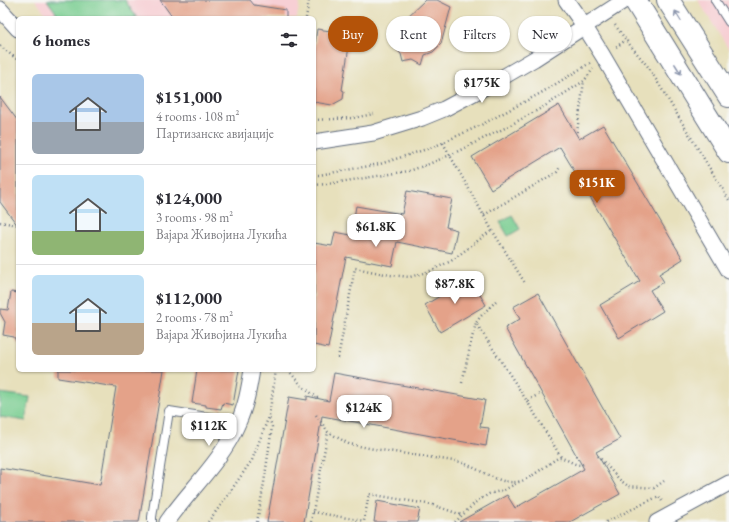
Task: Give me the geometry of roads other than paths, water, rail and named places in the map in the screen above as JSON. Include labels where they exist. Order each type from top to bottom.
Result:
[{"type":"main road","points":[[635,0],[729,152]]},
{"type":"main road","points":[[668,0],[729,96]]},
{"type":"street","points":[[566,0],[603,56],[729,272]]},
{"type":"street","points":[[316,142],[373,133],[422,118],[444,109],[534,59],[625,0]]},
{"type":"street","points":[[0,9],[16,27]]},
{"type":"street","points":[[167,522],[222,453],[239,422],[246,400],[252,372]]},
{"type":"street","points":[[657,522],[729,483]]},
{"type":"lane","points":[[715,0],[729,22]]},
{"type":"lane","points":[[152,522],[169,411],[239,422]]}]
